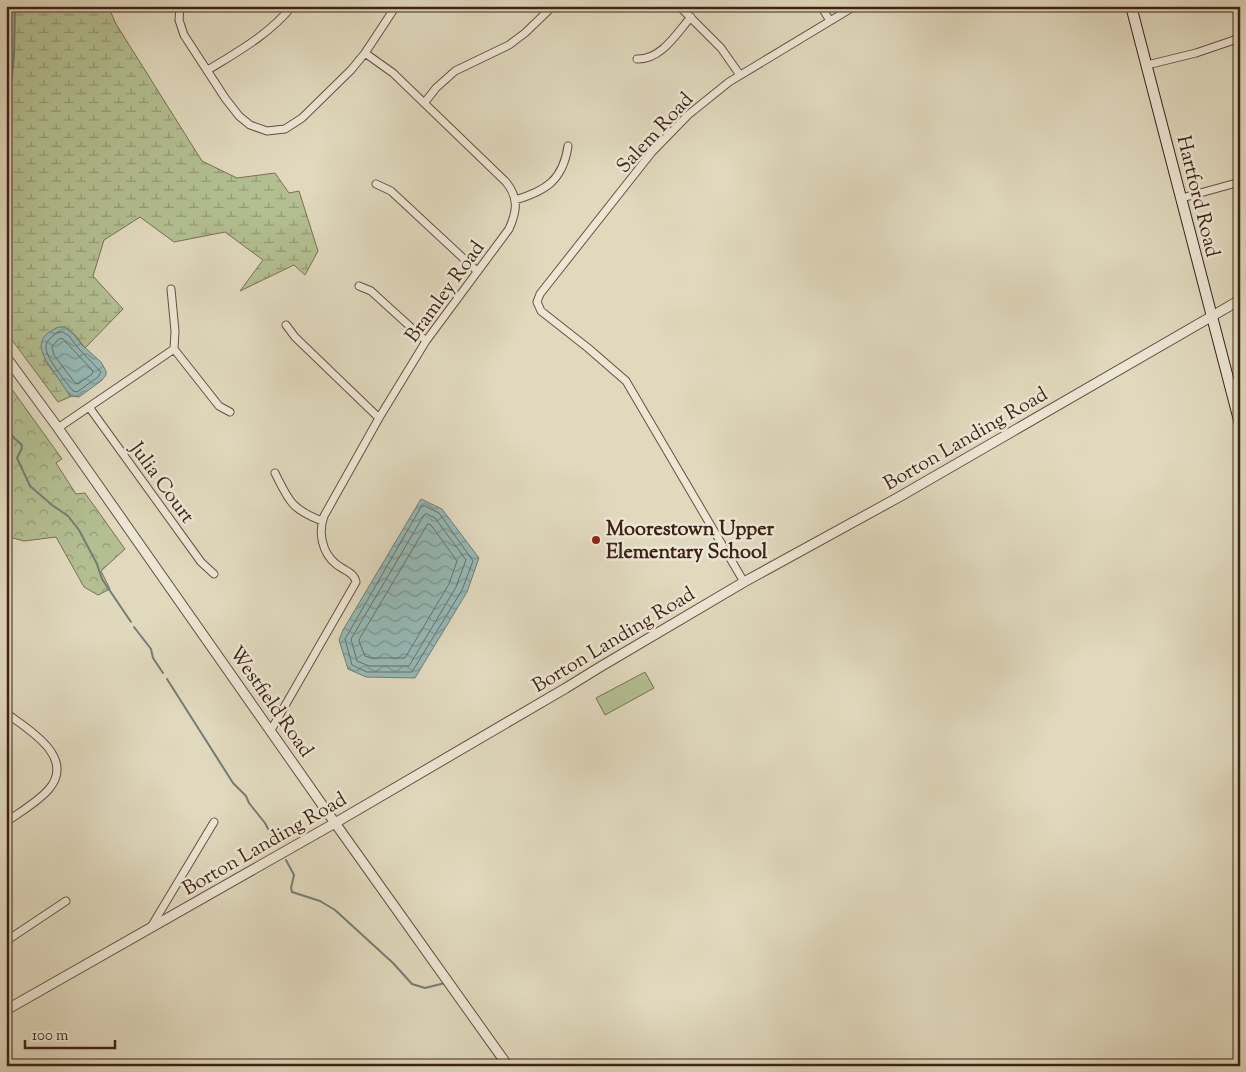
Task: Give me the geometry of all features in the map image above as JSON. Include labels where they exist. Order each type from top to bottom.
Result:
[{"type":"main road","name":"Hartford Road","points":[[1131,6],[1240,424]]},
{"type":"street","points":[[180,6],[179,20],[184,35],[225,98],[239,116],[256,128],[273,131],[291,126],[302,118],[351,70],[365,54],[396,6]]},
{"type":"street","points":[[208,70],[248,45],[278,22],[292,6]]},
{"type":"street","points":[[425,102],[436,88],[454,71],[509,45],[554,6]]},
{"type":"street","points":[[679,6],[721,48],[740,75]]},
{"type":"street","points":[[821,6],[830,21]]},
{"type":"street","name":"Salem Road","points":[[744,582],[626,381],[594,353],[540,311],[537,302],[540,294],[664,138],[702,102],[740,75],[855,6]]},
{"type":"street","points":[[637,59],[648,60],[662,50],[691,18]]},
{"type":"street","points":[[1147,65],[1196,53],[1240,38]]},
{"type":"street","points":[[365,54],[393,72],[425,102],[506,182],[511,188],[515,200],[537,193],[548,186],[566,161],[568,146]]},
{"type":"street","points":[[1182,198],[1240,182]]},
{"type":"street","points":[[376,184],[391,191],[478,271]]},
{"type":"street","name":"Bramley Road","points":[[322,521],[379,418],[426,341],[509,229],[515,215],[515,200]]},
{"type":"street","points":[[359,286],[371,290],[426,341]]},
{"type":"street","points":[[171,289],[175,331],[174,348],[219,406],[230,412]]},
{"type":"street","name":"Borton Landing Road","points":[[7,1007],[335,823],[744,582],[900,496],[1240,300]]},
{"type":"street","points":[[286,325],[295,337],[379,418]]},
{"type":"street","points":[[58,428],[174,348]]},
{"type":"street","name":"Westfield Road","points":[[6,357],[10,370],[58,428],[508,1066]]},
{"type":"street","name":"Julia Court","points":[[89,407],[201,562],[214,574]]},
{"type":"street","points":[[271,730],[355,585],[355,578],[334,562],[327,553],[322,537],[322,521],[302,512],[292,504],[275,473]]},
{"type":"street","points":[[6,822],[50,788],[55,779],[56,770],[54,757],[47,746],[8,716]]},
{"type":"street","points":[[151,927],[214,822]]},
{"type":"street","points":[[6,941],[66,901]]},
{"type":"green space","points":[[6,6],[108,6],[116,24],[202,161],[237,178],[275,173],[289,193],[299,191],[318,251],[305,275],[294,265],[240,291],[263,260],[225,232],[174,242],[140,217],[104,240],[93,276],[123,309],[85,348],[75,335],[65,327],[56,328],[45,337],[45,361],[72,396],[58,402],[6,332]]},
{"type":"green space","points":[[6,381],[62,459],[56,463],[76,494],[85,493],[125,549],[101,571],[110,589],[98,595],[84,587],[56,537],[24,541],[6,536],[6,438],[8,437]]},
{"type":"green space","points":[[645,672],[654,688],[605,715],[596,698]]},
{"type":"water","points":[[59,327],[65,327],[72,332],[81,344],[101,362],[106,371],[106,375],[101,381],[79,397],[70,396],[47,362],[41,349],[44,337]]},
{"type":"water","points":[[421,499],[442,509],[479,558],[467,592],[415,678],[366,677],[348,669],[339,640],[343,630]]},
{"type":"waterway","points":[[6,106],[10,94],[14,57],[15,6]]},
{"type":"waterway","points":[[6,425],[14,438],[21,444],[22,448],[17,458],[30,486],[68,516],[79,530],[97,564],[102,579],[131,622]]},
{"type":"waterway","points":[[134,627],[151,649],[153,658],[163,673]]},
{"type":"waterway","points":[[167,679],[233,783],[246,796],[249,803],[265,823],[276,844]]},
{"type":"waterway","points":[[286,860],[294,875],[292,892],[320,901],[335,910],[393,963],[412,984],[425,988],[445,983]]},
{"type":"place","name":"Moorestown Upper Elementary School","points":[[596,540]]}]
